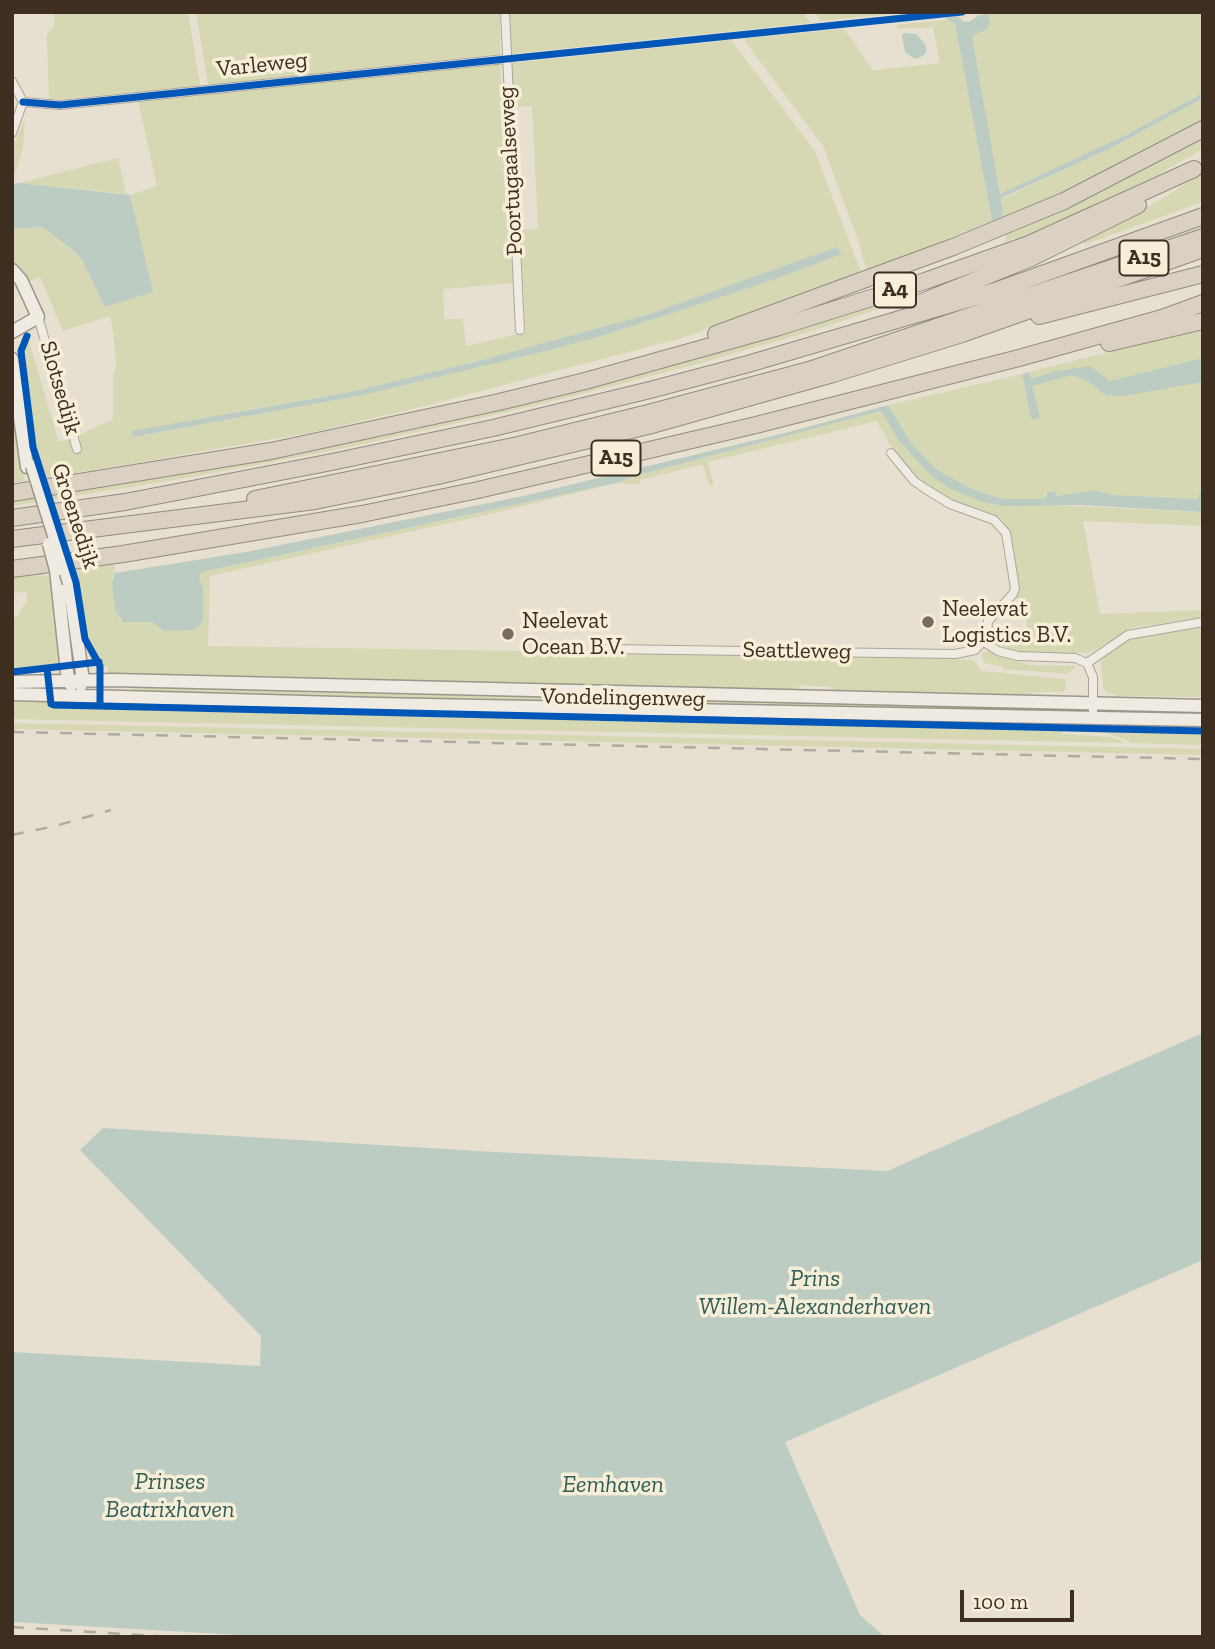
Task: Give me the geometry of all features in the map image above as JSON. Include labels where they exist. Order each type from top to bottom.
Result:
[{"type":"highway","points":[[12,493],[271,451],[585,381],[953,247],[1064,201],[1203,129]]},
{"type":"highway","name":"A4","points":[[585,381],[779,327],[925,281],[1029,244],[1198,167]]},
{"type":"highway","name":"A4","points":[[748,364],[915,305],[1031,258],[1151,198],[1198,167]]},
{"type":"highway","name":"A15","points":[[12,518],[125,502],[345,460],[493,428],[748,364],[1005,288],[1203,216]]},
{"type":"highway","name":"A15","points":[[101,528],[518,445],[662,410],[809,370],[1203,237]]},
{"type":"highway","name":"A15","points":[[12,539],[315,501],[438,476],[648,426],[833,374],[962,334],[1203,249]]},
{"type":"highway","name":"A15","points":[[962,334],[1203,274]]},
{"type":"highway","name":"A15","points":[[12,569],[123,554],[362,514],[478,490],[739,429],[1026,356],[1162,318],[1203,303]]},
{"type":"highway","name":"A15","points":[[1026,356],[1089,347],[1203,321]]},
{"type":"main road","name":"Slotsedijk","points":[[12,270],[25,288],[38,317],[12,332]]},
{"type":"main road","name":"Groenedijk","points":[[12,359],[29,466],[56,570],[64,584],[68,681],[76,695]]},
{"type":"main road","name":"Groenedijk","points":[[29,466],[64,584],[83,680]]},
{"type":"main road","points":[[50,681],[61,672],[66,660]]},
{"type":"main road","points":[[76,695],[83,680]]},
{"type":"main road","name":"Vondelingenweg","points":[[12,681],[83,680],[1203,706]]},
{"type":"main road","name":"Vondelingenweg","points":[[12,694],[1203,720]]},
{"type":"street","name":"Poortugaalseweg","points":[[505,12],[505,59],[520,330]]},
{"type":"street","name":"Varleweg","points":[[23,102],[60,105],[505,59]]},
{"type":"street","points":[[12,81],[23,102],[12,133]]},
{"type":"street","name":"Slotsedijk","points":[[38,317],[77,449]]},
{"type":"street","points":[[891,453],[914,481],[924,488],[950,504],[994,520],[1006,533],[1015,588],[1013,594],[988,621],[984,642],[998,651],[1018,656],[1075,658],[1087,663],[1093,677],[1093,718]]},
{"type":"street","points":[[1087,663],[1128,635],[1203,622]]},
{"type":"street","name":"Seattleweg","points":[[607,649],[955,654],[975,650],[984,642]]},
{"type":"green space","points":[[54,12],[188,12],[200,86],[49,100],[47,34],[54,27]]},
{"type":"green space","points":[[196,12],[500,12],[500,54],[208,85]]},
{"type":"green space","points":[[510,12],[803,12],[811,23],[511,54]]},
{"type":"green space","points":[[814,12],[911,12],[821,21]]},
{"type":"green space","points":[[1203,12],[1203,93],[1128,134],[1000,194],[972,36],[990,23],[988,14]]},
{"type":"green space","points":[[945,20],[955,24],[992,221],[867,271],[823,146],[745,38],[844,29],[873,70],[877,70],[940,63],[933,27],[899,29],[896,25]]},
{"type":"green space","points":[[731,40],[815,151],[861,273],[682,338],[413,409],[309,433],[47,478],[41,459],[36,456],[25,344],[28,338],[59,442],[113,419],[113,376],[116,365],[113,331],[110,316],[63,331],[40,277],[28,282],[12,263],[12,229],[42,227],[75,253],[82,260],[105,307],[152,292],[130,195],[157,186],[138,100],[497,64],[500,66],[513,283],[443,289],[444,319],[463,319],[466,346],[526,332],[520,230],[538,229],[532,106],[513,107],[511,63]],"holes":[[[837,247],[804,268],[605,335],[550,350],[368,394],[134,437],[235,412],[355,391],[482,360],[649,314]]]},
{"type":"green space","points":[[1203,98],[1203,120],[1136,159],[1078,188],[1003,217],[1001,199],[1109,149]]},
{"type":"green space","points":[[25,118],[23,148],[12,184],[12,148]]},
{"type":"green space","points":[[1203,133],[1203,149],[1152,178],[1018,240],[1016,238],[1005,242],[1006,234],[1101,188]]},
{"type":"green space","points":[[118,158],[126,194],[19,183]]},
{"type":"green space","points":[[1203,173],[1203,202],[1086,244],[1082,242],[1160,200]]},
{"type":"green space","points":[[1203,220],[1203,228],[1076,271],[1116,252]]},
{"type":"green space","points":[[876,303],[878,309],[815,330],[694,365],[538,405],[336,450],[175,480],[12,506],[12,499],[250,461]]},
{"type":"green space","points":[[1203,329],[1203,483],[1199,499],[1112,495],[1095,490],[1056,496],[1055,492],[1046,493],[1043,499],[1004,499],[990,495],[970,488],[936,469],[912,444],[888,405],[1022,374],[1032,420],[1039,418],[1028,372]]},
{"type":"green space","points":[[12,392],[16,441],[25,481],[12,483]]},
{"type":"green space","points":[[881,411],[899,441],[932,477],[983,502],[1203,512],[1203,526],[1083,521],[1100,614],[1203,610],[1203,617],[1132,628],[1089,653],[1036,653],[1016,651],[999,645],[991,636],[1027,634],[1025,599],[1014,598],[1019,585],[1005,524],[999,517],[951,500],[916,477],[892,448],[877,421],[708,462],[714,486],[709,485],[703,464],[640,480],[640,484],[616,483]]},
{"type":"green space","points":[[616,483],[486,515],[210,576],[208,646],[954,658],[974,661],[981,671],[1064,679],[1066,689],[1063,692],[1036,692],[1021,697],[859,693],[831,687],[799,685],[799,690],[780,692],[300,681],[277,677],[108,673],[108,666],[103,666],[86,636],[80,581],[76,569],[114,564],[115,573],[112,577],[115,609],[120,620],[156,624],[203,620],[203,588],[199,578],[202,572]]},
{"type":"green space","points":[[41,573],[43,576],[52,575],[59,664],[12,670],[12,619],[27,601],[27,592],[12,593],[12,576]]},
{"type":"green space","points":[[1203,627],[1203,697],[1118,696],[1103,688],[1101,661],[1129,639]]},
{"type":"green space","points":[[986,651],[1030,665],[1077,666],[1067,674],[1003,669],[1003,666],[984,663],[981,654]]},
{"type":"green space","points":[[133,686],[1033,706],[1033,709],[966,707],[940,710],[133,692]]},
{"type":"green space","points":[[12,698],[47,699],[49,708],[1061,730],[1062,734],[1111,737],[1125,743],[12,719]]},
{"type":"green space","points":[[12,723],[1203,749],[1203,755],[12,729]]},
{"type":"green space","points":[[1071,730],[1203,733],[1203,745],[1133,743],[1108,733]]},
{"type":"water","points":[[988,14],[990,23],[987,29],[972,36],[1000,194],[1128,134],[1203,93],[1203,98],[1109,149],[1001,198],[1003,217],[992,221],[955,24],[945,18],[958,16],[968,22]]},
{"type":"water","points":[[916,34],[925,44],[927,51],[923,56],[915,59],[905,52],[902,35]]},
{"type":"water","points":[[12,184],[130,195],[153,292],[105,307],[82,260],[75,252],[42,227],[12,229]]},
{"type":"water","points":[[837,247],[842,254],[764,283],[605,335],[550,350],[368,394],[133,437],[132,431],[355,391],[482,360],[649,314]]},
{"type":"water","points":[[1203,358],[1203,382],[1122,396],[1106,395],[1088,381],[1072,375],[1032,386],[1040,418],[1032,420],[1022,374],[1028,372],[1031,379],[1057,371],[1090,366],[1110,381]]},
{"type":"water","points":[[888,405],[912,444],[936,469],[970,488],[990,495],[1004,499],[1042,499],[1047,496],[1046,493],[1055,491],[1056,496],[1095,490],[1112,495],[1198,499],[1203,483],[1203,512],[1080,505],[1004,506],[983,502],[951,489],[932,477],[899,441],[881,411],[616,483],[202,572],[199,578],[203,588],[203,620],[193,630],[164,631],[152,622],[123,622],[115,610],[112,581],[115,573],[246,552],[528,495],[789,432]]},
{"type":"water","points":[[1203,1033],[1203,1260],[785,1442],[860,1615],[885,1637],[275,1637],[12,1622],[12,1352],[260,1366],[261,1336],[80,1150],[103,1128],[494,1152],[887,1171]]},
{"type":"railway","points":[[12,732],[1203,759]]},
{"type":"railway","points":[[12,835],[111,810]]},
{"type":"railway","points":[[12,1627],[171,1637]]},
{"type":"cycle path","points":[[23,102],[60,105],[962,12]]},
{"type":"cycle path","points":[[27,336],[21,351],[33,447],[76,582],[85,639],[100,666],[100,706]]},
{"type":"cycle path","points":[[12,672],[99,662]]},
{"type":"cycle path","points":[[47,668],[51,704],[54,705],[1203,731]]},
{"type":"place","name":"Neelevat Logistics B.V.","points":[[928,622]]},
{"type":"place","name":"Neelevat Ocean B.V.","points":[[508,634]]},
{"type":"water label","name":"Prins Willem-Alexanderhaven","points":[[815,1293]]},
{"type":"water label","name":"Eemhaven","points":[[613,1485]]},
{"type":"water label","name":"Prinses Beatrixhaven","points":[[170,1496]]}]
